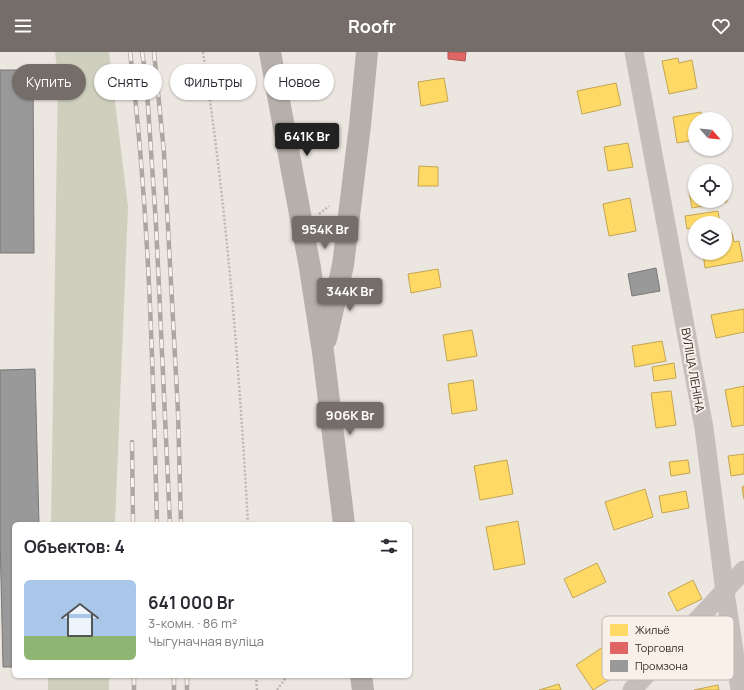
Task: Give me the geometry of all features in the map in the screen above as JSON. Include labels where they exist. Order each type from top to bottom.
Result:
[{"type":"street","points":[[270,52],[310,268],[323,352],[344,522]]},
{"type":"street","points":[[323,352],[343,265],[360,125],[367,52]]},
{"type":"street","name":"ВУЛІЦА ЛЕНІНА","points":[[634,52],[704,428],[729,616]]},
{"type":"street","points":[[310,268],[343,265]]},
{"type":"street","points":[[702,616],[744,570]]},
{"type":"street","name":"ВУЛІЦА ЛЕНІНА","points":[[734,651],[740,690]]},
{"type":"street","points":[[362,678],[363,690]]},
{"type":"street","points":[[632,690],[641,680]]},
{"type":"path","points":[[203,52],[217,143],[233,291],[248,522]]},
{"type":"path","points":[[256,678],[257,690]]},
{"type":"path","points":[[276,690],[285,678]]},
{"type":"green space","points":[[55,52],[109,52],[110,64],[94,64],[94,100],[115,100],[128,207],[115,522],[51,522],[58,100],[86,100],[86,64],[56,64]]},
{"type":"green space","points":[[48,678],[109,678],[109,690],[48,690]]},
{"type":"building: Жильё","points":[[678,58],[679,63],[692,60],[697,88],[669,94],[662,61]]},
{"type":"building: Жильё","points":[[444,78],[448,101],[421,106],[418,82]]},
{"type":"building: Жильё","points":[[616,83],[621,105],[582,114],[577,91]]},
{"type":"building: Жильё","points":[[688,114],[688,141],[677,143],[673,117]]},
{"type":"building: Жильё","points":[[628,143],[633,167],[608,171],[604,147]]},
{"type":"building: Жильё","points":[[419,166],[438,167],[438,186],[418,186]]},
{"type":"building: Жильё","points":[[630,198],[636,231],[609,236],[603,204]]},
{"type":"building: Жильё","points":[[718,211],[719,216],[688,216],[687,229],[685,216]]},
{"type":"building: Жильё","points":[[732,233],[734,242],[739,241],[743,261],[705,268],[704,260],[732,260]]},
{"type":"building: Жильё","points":[[438,269],[441,287],[411,293],[408,274]]},
{"type":"building: Жильё","points":[[744,309],[744,332],[716,338],[711,315]]},
{"type":"building: Жильё","points":[[472,330],[477,356],[447,361],[443,335]]},
{"type":"building: Жильё","points":[[662,341],[666,361],[635,367],[632,346]]},
{"type":"building: Жильё","points":[[674,363],[676,378],[654,381],[652,367]]},
{"type":"building: Жильё","points":[[473,380],[477,410],[452,414],[448,384]]},
{"type":"building: Жильё","points":[[744,386],[744,425],[732,427],[725,390]]},
{"type":"building: Жильё","points":[[671,391],[676,425],[656,428],[651,393]]},
{"type":"building: Жильё","points":[[744,454],[744,474],[731,476],[728,456]]},
{"type":"building: Жильё","points":[[507,460],[513,494],[480,500],[474,466]]},
{"type":"building: Жильё","points":[[688,460],[690,473],[671,476],[669,462]]},
{"type":"building: Жильё","points":[[744,486],[744,499],[742,487]]},
{"type":"building: Жильё","points":[[645,489],[653,517],[614,530],[605,502]]},
{"type":"building: Жильё","points":[[686,491],[689,508],[662,513],[659,496]]},
{"type":"building: Жильё","points":[[518,521],[525,564],[494,570],[486,527]]},
{"type":"building: Жильё","points":[[597,563],[606,582],[573,598],[564,579]]},
{"type":"building: Жильё","points":[[693,580],[702,599],[677,611],[668,593]]},
{"type":"building: Жильё","points":[[602,648],[602,680],[609,680],[593,690],[576,665]]},
{"type":"building: Жильё","points":[[559,684],[561,690],[539,690]]},
{"type":"building: Жильё","points":[[718,685],[719,690],[694,690]]},
{"type":"building: Торговля","points":[[448,52],[466,52],[465,61],[448,59]]},
{"type":"building: Промзона","points":[[0,70],[12,70],[12,100],[33,100],[34,253],[0,253]]},
{"type":"building: Промзона","points":[[656,268],[660,291],[632,296],[628,274]]},
{"type":"building: Промзона","points":[[35,369],[39,522],[12,522],[12,667],[3,667],[0,537],[0,370]]},
{"type":"railway","points":[[130,52],[142,169],[146,229],[152,347],[157,522]]},
{"type":"railway","points":[[142,52],[146,77],[156,224],[170,522]]},
{"type":"railway","points":[[154,52],[164,153],[178,412],[181,522]]},
{"type":"railway","points":[[132,442],[133,522]]},
{"type":"railway","points":[[134,678],[134,690]]},
{"type":"railway","points":[[174,678],[174,690]]},
{"type":"railway","points":[[187,678],[187,690]]}]
